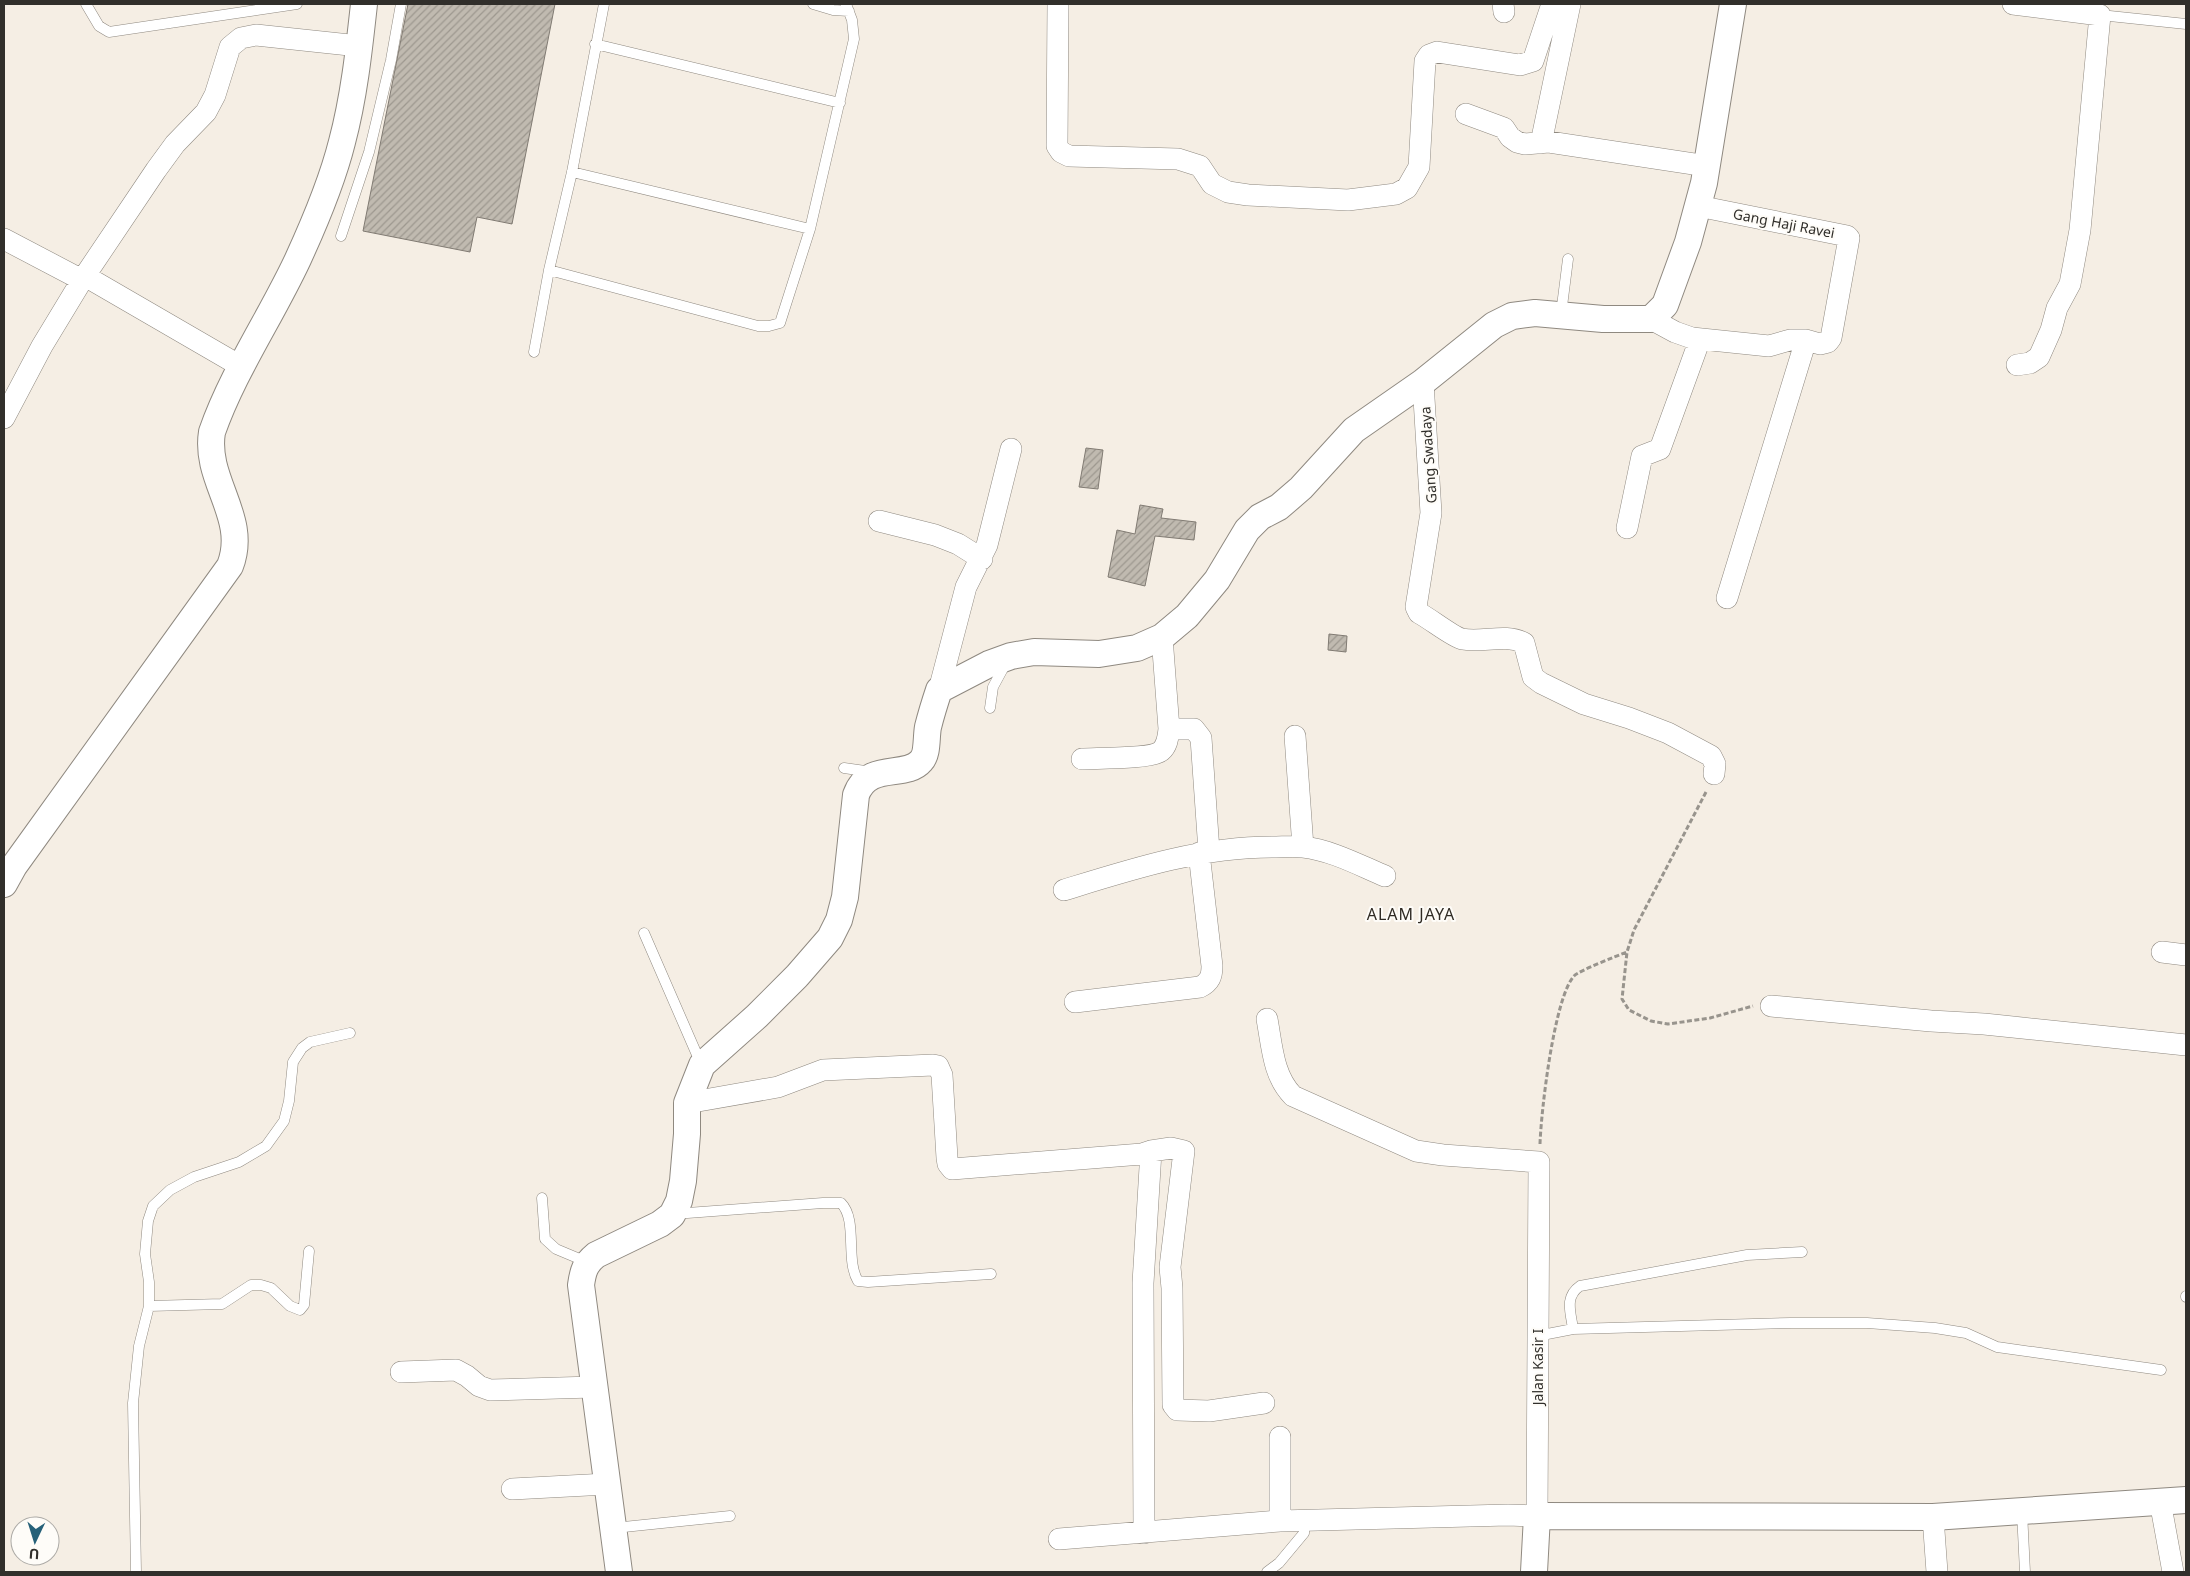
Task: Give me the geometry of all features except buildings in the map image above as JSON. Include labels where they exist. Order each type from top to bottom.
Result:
[{"type":"street","points":[[7,870],[230,566],[235,543],[232,515],[213,468],[210,445],[216,420],[297,260],[330,180],[342,143],[350,107],[360,46],[364,4]]},
{"type":"street","points":[[1058,4],[1055,125],[1057,146],[1061,152],[1069,156],[1178,159],[1200,166],[1212,184],[1228,192],[1248,195],[1348,200],[1396,194],[1407,188],[1419,166],[1423,88],[1426,61],[1429,55],[1437,52],[1520,65],[1533,61],[1552,4]]},
{"type":"street","points":[[1541,142],[1570,4]]},
{"type":"street","points":[[939,690],[989,664],[1011,656],[1034,652],[1099,654],[1137,648],[1162,636],[1187,616],[1217,580],[1247,530],[1301,488],[1354,430],[1423,382],[1494,325],[1512,316],[1535,313],[1603,319],[1651,319],[1664,305],[1688,242],[1698,206],[1707,166],[1733,4]]},
{"type":"street","points":[[2014,4],[2100,15],[2080,230],[2070,284],[2057,308],[2052,330],[2039,357],[2030,363],[2017,365]]},
{"type":"street","points":[[4,418],[42,346],[84,278],[175,144],[206,112],[215,95],[230,47],[236,40],[256,35],[360,46]]},
{"type":"street","points":[[1466,114],[1504,128],[1510,137],[1524,144],[1541,142],[1707,166]]},
{"type":"street","name":"Gang Haji Ravei","points":[[1651,319],[1675,332],[1700,339],[1769,346],[1790,340],[1806,340],[1820,344],[1828,342],[1830,338],[1849,238],[1847,236],[1698,206]]},
{"type":"street","points":[[4,239],[84,278],[242,367]]},
{"type":"street","points":[[1627,528],[1642,456],[1660,449],[1700,339]]},
{"type":"street","points":[[1727,598],[1806,340]]},
{"type":"street","name":"Gang Swadaya","points":[[1423,382],[1432,499],[1430,529],[1416,606],[1418,613],[1461,639],[1517,639],[1524,643],[1533,677],[1541,683],[1584,704],[1668,733],[1711,756],[1715,764],[1714,774]]},
{"type":"street","points":[[619,1572],[593,1387],[581,1285],[583,1270],[587,1262],[596,1255],[660,1224],[672,1215],[679,1201],[683,1181],[687,1134],[687,1102],[702,1065],[757,1016],[797,976],[830,938],[839,920],[845,897],[856,795],[863,782],[883,773],[913,767],[923,759],[928,726],[966,587],[987,545],[1011,449]]},
{"type":"street","points":[[879,521],[943,538],[958,544],[982,558]]},
{"type":"street","points":[[1082,759],[1149,755],[1161,752],[1167,743],[1169,729],[1162,636]]},
{"type":"street","points":[[1075,1002],[1200,987],[1207,984],[1210,978],[1212,966],[1204,852],[1202,738],[1194,729],[1169,729]]},
{"type":"street","points":[[1295,736],[1303,847]]},
{"type":"street","points":[[1064,890],[1124,872],[1204,852],[1251,847],[1303,847],[1332,854],[1385,876]]},
{"type":"street","points":[[2162,952],[2186,955]]},
{"type":"street","points":[[1771,1006],[1984,1024],[2186,1045]]},
{"type":"street","points":[[1268,1019],[1278,1074],[1284,1088],[1292,1096],[1416,1151],[1443,1155],[1539,1162]]},
{"type":"street","points":[[687,1102],[778,1088],[823,1070],[933,1065],[938,1066],[942,1075],[947,1158],[948,1164],[952,1168],[1142,1154],[1171,1148],[1181,1149],[1184,1151],[1170,1266],[1174,1405],[1177,1410],[1209,1411],[1264,1403]]},
{"type":"street","points":[[1144,1533],[1143,1283],[1151,1151]]},
{"type":"street","name":"Jalan Kasir I","points":[[1534,1572],[1537,1516],[1539,1162]]},
{"type":"street","points":[[401,1372],[456,1370],[479,1386],[490,1390],[593,1387]]},
{"type":"street","points":[[1280,1437],[1280,1521]]},
{"type":"street","points":[[512,1489],[607,1484]]},
{"type":"street","points":[[1060,1539],[1280,1521],[1508,1515],[1933,1517],[2186,1500]]},
{"type":"street","points":[[2160,1501],[2173,1572]]},
{"type":"street","points":[[1933,1517],[1937,1572]]},
{"type":"lane","points":[[86,4],[99,26],[109,32],[297,4]]},
{"type":"lane","points":[[341,236],[369,152],[391,60],[401,4]]},
{"type":"lane","points":[[534,352],[549,270],[572,172],[604,4]]},
{"type":"lane","points":[[549,270],[758,326],[780,323],[810,229],[854,39],[847,8],[833,10],[813,4]]},
{"type":"lane","points":[[2100,15],[2186,24]]},
{"type":"lane","points":[[595,44],[840,103]]},
{"type":"lane","points":[[572,172],[810,229]]},
{"type":"lane","points":[[1560,314],[1568,259]]},
{"type":"lane","points":[[990,708],[996,678],[1011,656]]},
{"type":"lane","points":[[844,768],[883,773]]},
{"type":"lane","points":[[644,933],[702,1065]]},
{"type":"lane","points":[[136,1572],[133,1403],[139,1346],[149,1306],[149,1282],[145,1254],[148,1221],[153,1206],[170,1190],[194,1177],[239,1162],[266,1146],[284,1121],[289,1101],[293,1062],[302,1048],[310,1042],[350,1033]]},
{"type":"lane","points":[[542,1198],[545,1239],[556,1249],[587,1262]]},
{"type":"lane","points":[[672,1215],[822,1202],[841,1203],[848,1214],[854,1270],[858,1281],[868,1282],[991,1274]]},
{"type":"lane","points":[[149,1306],[222,1304],[251,1285],[261,1285],[271,1288],[290,1306],[300,1310],[304,1305],[309,1251]]},
{"type":"lane","points":[[1573,1330],[1570,1299],[1573,1291],[1580,1286],[1747,1255],[1802,1252]]},
{"type":"lane","points":[[1537,1336],[1573,1330],[1791,1323],[1876,1323],[1936,1328],[1966,1333],[1997,1347],[2161,1370]]},
{"type":"lane","points":[[2022,1512],[2025,1572]]},
{"type":"lane","points":[[614,1528],[730,1516]]},
{"type":"lane","points":[[1267,1572],[1279,1563],[1304,1533],[1305,1521]]},
{"type":"path","points":[[1714,774],[1643,910],[1627,952],[1622,999],[1629,1010],[1651,1021],[1668,1024],[1686,1023],[1754,1006],[1771,1006]]},
{"type":"path","points":[[1539,1162],[1541,1122],[1552,1049],[1565,994],[1575,975],[1627,952]]},
{"type":"district","name":"ALAM JAYA","points":[[1411,914]]}]
